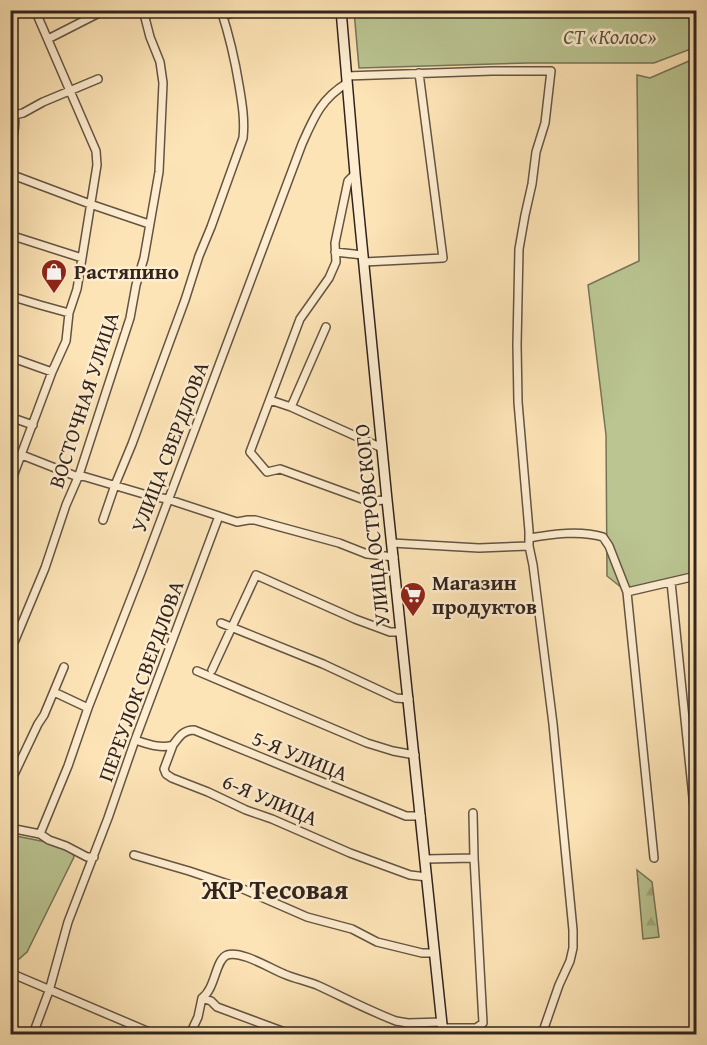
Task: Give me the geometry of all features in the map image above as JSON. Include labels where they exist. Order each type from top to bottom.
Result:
[{"type":"street","points":[[10,489],[13,471],[22,455],[66,340],[69,313],[77,289],[97,165],[96,151],[35,10]]},
{"type":"street","points":[[48,39],[105,10]]},
{"type":"street","name":"ВОСТОЧНАЯ УЛИЦА","points":[[10,652],[45,568],[63,514],[79,476],[130,318],[148,239],[160,157],[163,83],[160,62],[143,10]]},
{"type":"street","points":[[103,520],[243,138],[243,106],[234,54],[222,13],[243,10]]},
{"type":"street","name":"УЛИЦА ОСТРОВСКОГО","points":[[341,10],[387,500],[443,1028]]},
{"type":"street","points":[[347,80],[419,73],[492,70],[551,71],[545,123],[536,152],[519,249],[517,345],[518,402],[529,546],[554,724],[573,930],[570,961],[542,1035]]},
{"type":"street","points":[[335,252],[364,259],[443,258],[419,73]]},
{"type":"street","points":[[15,115],[98,79]]},
{"type":"street","name":"УЛИЦА СВЕРДЛОВА","points":[[40,834],[68,766],[302,144],[325,100],[347,80]]},
{"type":"street","points":[[10,99],[15,115],[10,147]]},
{"type":"street","points":[[10,174],[149,224]]},
{"type":"street","points":[[355,174],[348,181],[335,243],[336,262],[300,319],[250,452],[267,472],[280,469],[368,501],[387,500]]},
{"type":"street","points":[[10,235],[82,258]]},
{"type":"street","points":[[10,296],[69,313]]},
{"type":"street","points":[[291,407],[326,327]]},
{"type":"street","points":[[10,357],[52,372]]},
{"type":"street","points":[[270,400],[291,407],[382,448]]},
{"type":"street","points":[[10,417],[33,425]]},
{"type":"street","points":[[22,455],[79,476],[167,499],[237,522],[248,520],[264,522],[339,543],[367,554],[394,557]]},
{"type":"street","name":"ПЕРЕУЛОК СВЕРДЛОВА","points":[[33,1035],[49,991],[68,922],[219,516]]},
{"type":"street","points":[[529,538],[591,533],[603,537],[609,546],[627,592],[654,858]]},
{"type":"street","points":[[392,543],[479,548],[529,546]]},
{"type":"street","points":[[212,670],[256,575],[355,619],[390,632],[402,632]]},
{"type":"street","points":[[627,592],[696,576]]},
{"type":"street","points":[[671,582],[696,827]]},
{"type":"street","points":[[221,623],[323,664],[396,698],[409,699]]},
{"type":"street","points":[[10,783],[64,667]]},
{"type":"street","points":[[197,671],[367,743],[415,755]]},
{"type":"street","points":[[54,692],[88,708]]},
{"type":"street","name":"5-Я УЛИЦА","points":[[173,745],[182,733],[194,730],[406,816],[421,816]]},
{"type":"street","points":[[135,740],[158,747],[173,745]]},
{"type":"street","name":"6-Я УЛИЦА","points":[[173,745],[164,769],[166,774],[172,778],[350,853],[410,875],[427,877]]},
{"type":"street","points":[[190,1035],[198,1017],[202,998],[210,989],[222,960],[230,954],[248,957],[396,1021],[443,1028],[476,1028],[483,1023],[473,813]]},
{"type":"street","points":[[10,828],[40,834],[87,857],[94,857]]},
{"type":"street","points":[[134,855],[189,870],[243,889],[307,917],[352,929],[377,942],[422,953],[435,953]]},
{"type":"street","points":[[426,859],[474,858]]},
{"type":"street","points":[[15,975],[154,1035]]},
{"type":"street","points":[[202,998],[211,1001],[216,1007],[290,1035]]},
{"type":"green space","name":"СТ «Колос»","points":[[354,11],[696,11],[696,47],[654,63],[529,63],[359,68]]},
{"type":"green space","points":[[696,58],[696,574],[627,592],[607,576],[606,435],[588,285],[639,261],[637,75],[650,78]]},
{"type":"green space","points":[[11,835],[71,847],[74,857],[27,952],[11,966]]},
{"type":"green space","points":[[637,870],[652,882],[659,937],[643,939]]},
{"type":"place","name":"Растяпино","points":[[54,295]]},
{"type":"place","name":"Магазин продуктов","points":[[413,618]]},
{"type":"district","name":"ЖР Тесовая","points":[[275,890]]}]
